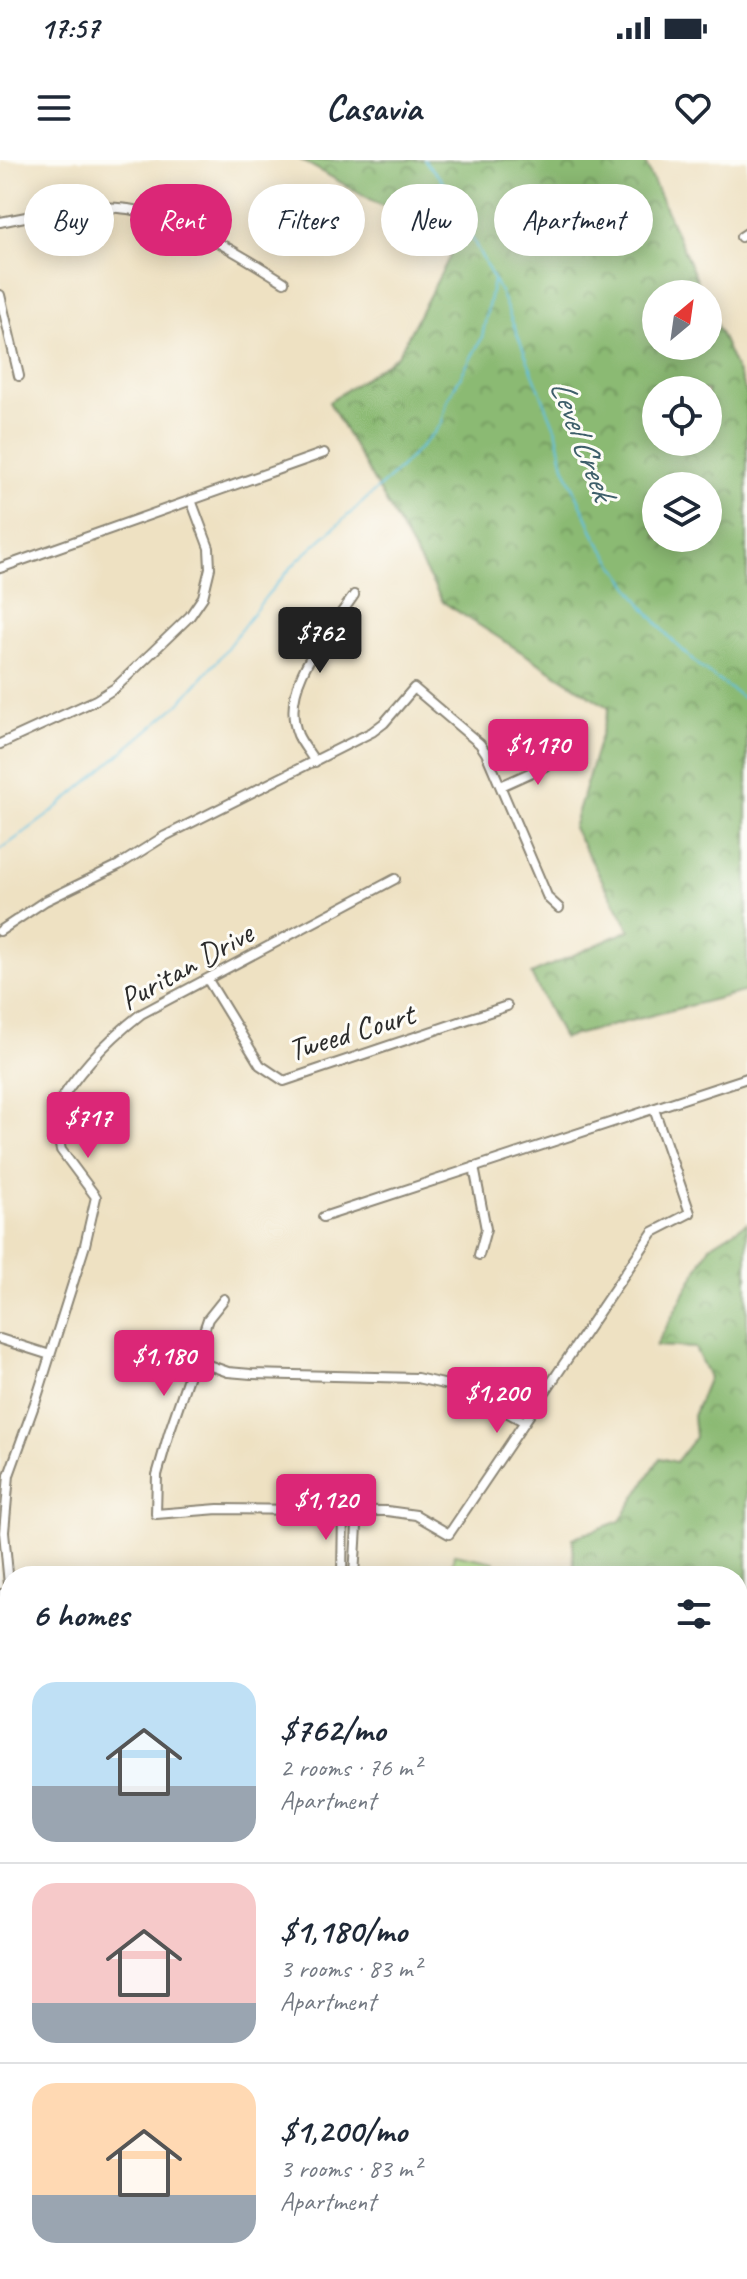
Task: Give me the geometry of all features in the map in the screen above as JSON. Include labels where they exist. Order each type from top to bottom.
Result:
[{"type":"street","points":[[0,222],[75,208],[126,209],[173,222],[284,282]]},
{"type":"street","points":[[0,295],[19,376]]},
{"type":"street","points":[[0,568],[324,453]]},
{"type":"street","points":[[0,744],[96,700],[115,688],[190,616],[203,597],[210,568],[209,548],[191,500]]},
{"type":"street","points":[[315,762],[299,736],[294,718],[296,688],[314,654],[354,595]]},
{"type":"street","points":[[0,931],[45,901],[119,865],[165,836],[372,732],[384,723],[414,688],[480,744],[548,898],[559,908]]},
{"type":"street","points":[[501,786],[563,758]]},
{"type":"street","name":"Puritan Drive","points":[[7,1566],[4,1474],[50,1355],[85,1245],[96,1197],[61,1150],[53,1113],[67,1088],[116,1033],[141,1014],[395,879]]},
{"type":"street","name":"Tweed Court","points":[[208,980],[260,1065],[284,1081],[507,1006]]},
{"type":"street","points":[[323,1217],[747,1078]]},
{"type":"street","points":[[224,1299],[208,1319],[157,1475],[156,1514],[218,1509],[387,1511],[416,1515],[449,1534],[653,1232],[690,1213],[654,1109]]},
{"type":"street","points":[[474,1167],[486,1229],[479,1255]]},
{"type":"street","points":[[0,1339],[50,1355]]},
{"type":"street","points":[[194,1360],[228,1372],[251,1374],[417,1378],[452,1386],[525,1422]]},
{"type":"street","points":[[342,1566],[343,1510]]},
{"type":"street","points":[[355,1566],[358,1510]]},
{"type":"green space","points":[[301,160],[644,160],[697,280],[642,280],[642,360],[722,360],[722,338],[747,394],[747,991],[563,1038],[531,974],[630,930],[573,828],[609,708],[443,602],[329,402],[398,355],[450,256],[478,256],[478,184],[381,184],[381,205],[365,196],[365,184],[343,184]]},
{"type":"green space","points":[[747,1223],[747,1566],[574,1566],[573,1538],[620,1521],[660,1458],[676,1462],[695,1437],[693,1416],[709,1377],[695,1348],[656,1346],[710,1246]]},
{"type":"green space","points":[[454,1554],[494,1562],[493,1566],[452,1566]]},
{"type":"waterway","name":"Level Creek","points":[[424,160],[442,180],[501,294],[557,433],[564,466],[596,538],[643,606],[669,637],[700,667],[747,701]]},
{"type":"waterway","points":[[0,850],[47,816],[180,703],[297,561],[392,476],[434,433],[442,422],[448,399],[482,338],[493,281]]}]
